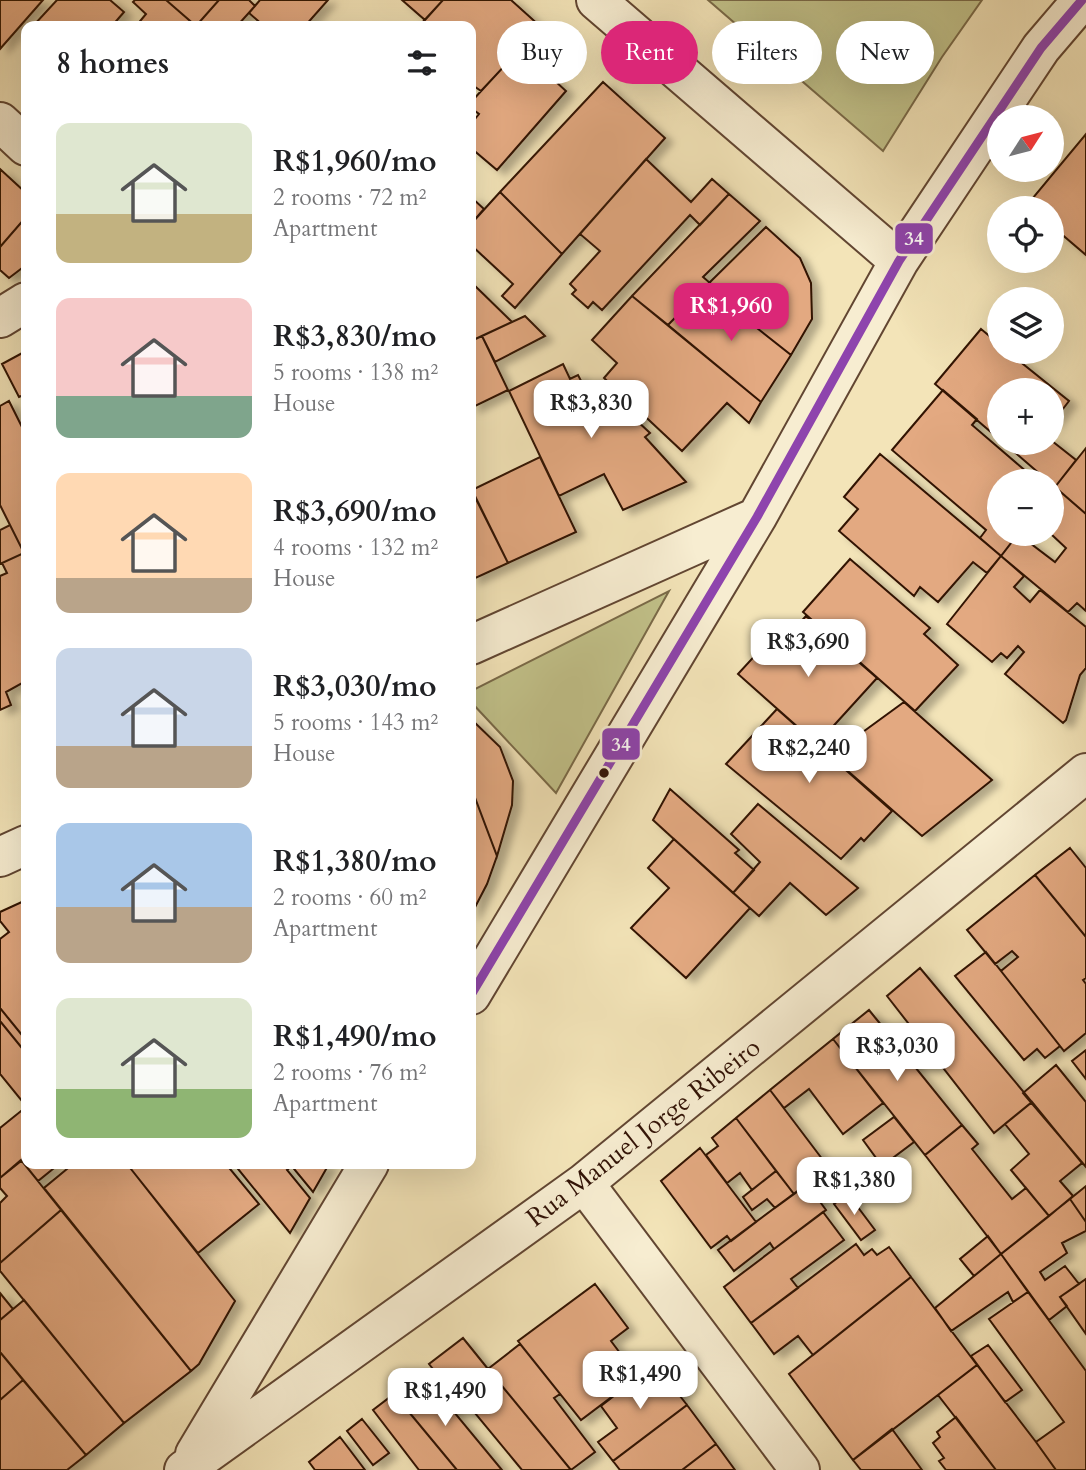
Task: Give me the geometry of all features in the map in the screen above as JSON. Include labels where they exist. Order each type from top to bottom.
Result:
[{"type":"street","points":[[596,0],[899,261]]},
{"type":"street","points":[[476,987],[757,517],[899,261],[1041,48],[1082,0]]},
{"type":"street","points":[[0,122],[21,141]]},
{"type":"street","points":[[0,318],[21,305]]},
{"type":"street","points":[[476,643],[757,517]]},
{"type":"street","name":"Rua Manuel Jorge Ribeiro","points":[[186,1469],[584,1183],[1086,773]]},
{"type":"street","points":[[0,857],[21,847]]},
{"type":"street","points":[[186,1469],[366,1169]]},
{"type":"street","points":[[584,1183],[800,1470]]},
{"type":"green space","points":[[708,0],[982,0],[934,70],[934,21],[836,21],[836,84],[925,84],[883,151],[805,84],[822,84],[822,21],[732,21]]},
{"type":"green space","points":[[669,591],[556,793],[476,707],[476,688]]},
{"type":"building","points":[[0,0],[43,0],[25,21],[21,21],[21,25],[0,49]]},
{"type":"building","points":[[57,0],[110,0],[124,12],[116,21],[38,21]]},
{"type":"building","points":[[166,0],[190,21],[140,21],[146,14],[133,2]]},
{"type":"building","points":[[166,0],[219,0],[200,21],[190,21]]},
{"type":"building","points":[[219,0],[249,0],[255,6],[242,21],[200,21]]},
{"type":"building","points":[[260,0],[328,0],[309,21],[258,21],[249,13]]},
{"type":"building","points":[[402,0],[443,0],[425,20]]},
{"type":"building","points":[[443,0],[511,0],[534,21],[497,21],[497,74],[481,91],[476,88],[476,21],[424,21]]},
{"type":"building","points":[[497,74],[497,84],[558,84],[566,91],[497,170],[476,152],[476,118],[479,114],[476,112],[476,97]]},
{"type":"building","points":[[601,84],[605,84],[665,138],[562,254],[500,192]]},
{"type":"building","points":[[1086,134],[1086,255],[1064,236],[1064,196],[1034,196],[1046,182],[1064,182],[1064,160]]},
{"type":"building","points":[[646,159],[691,202],[712,179],[729,194],[700,225],[690,215],[602,310],[593,302],[588,308],[572,294],[576,290],[570,284],[600,251],[580,234]]},
{"type":"building","points":[[0,169],[21,188],[21,223],[0,247]]},
{"type":"building","points":[[500,192],[562,254],[515,308],[502,296],[513,284],[476,250],[476,218]]},
{"type":"building","points":[[729,194],[760,221],[703,277],[710,283],[668,325],[632,296]]},
{"type":"building","points":[[476,202],[484,209],[476,218]]},
{"type":"building","points":[[21,223],[21,269],[9,278],[0,270],[0,247]]},
{"type":"building","points":[[766,227],[800,258],[811,283],[812,319],[791,355],[705,287]]},
{"type":"building","points":[[476,287],[512,322],[476,339]]},
{"type":"building","points":[[705,287],[791,355],[761,402],[668,325]]},
{"type":"building","points":[[632,296],[761,402],[749,423],[727,403],[682,451],[604,378],[617,363],[592,340]]},
{"type":"building","points":[[525,316],[545,336],[495,362],[482,336]]},
{"type":"building","points":[[981,329],[987,334],[987,364],[1023,364],[1040,378],[987,378],[987,429],[935,384]]},
{"type":"building","points":[[482,336],[508,390],[476,406],[476,339]]},
{"type":"building","points":[[21,354],[21,396],[19,397],[2,364]]},
{"type":"building","points":[[563,364],[570,379],[578,375],[591,400],[607,393],[650,433],[645,437],[686,482],[623,510],[604,474],[559,496],[509,391]]},
{"type":"building","points":[[943,390],[977,419],[972,425],[987,438],[987,455],[1007,455],[1023,469],[987,469],[987,544],[980,538],[986,530],[892,450]]},
{"type":"building","points":[[9,401],[21,425],[21,547],[0,505],[0,406]]},
{"type":"building","points":[[1086,448],[1086,514],[1064,495],[1064,476]]},
{"type":"building","points":[[1064,450],[1076,460],[1064,475],[1064,469],[1034,469],[1018,455],[1064,455]]},
{"type":"building","points":[[880,454],[1001,556],[987,573],[973,562],[938,602],[920,587],[914,596],[839,531],[858,509],[844,497]]},
{"type":"building","points":[[540,457],[576,532],[508,563],[476,498],[476,488]]},
{"type":"building","points":[[1064,495],[1086,514],[1086,611],[1077,603],[1068,612],[1001,556],[1009,546],[1034,546],[1055,562],[1066,548]]},
{"type":"building","points":[[476,499],[508,563],[476,578]]},
{"type":"building","points":[[10,525],[21,547],[21,554],[0,564],[0,530]]},
{"type":"building","points":[[989,546],[1009,546],[1001,556]]},
{"type":"building","points":[[21,554],[21,684],[6,692],[11,705],[0,710],[0,576],[7,573],[2,563]]},
{"type":"building","points":[[1001,556],[1024,576],[1014,587],[1030,602],[1040,590],[1086,627],[1086,668],[1080,675],[1063,723],[1005,674],[1024,652],[1018,646],[1007,658],[1001,653],[992,662],[947,624]]},
{"type":"building","points":[[850,559],[930,628],[924,634],[958,665],[915,711],[803,612]]},
{"type":"building","points":[[806,616],[877,678],[817,744],[738,674],[772,637],[781,644]]},
{"type":"building","points":[[904,702],[992,780],[922,836],[817,744],[829,731],[845,745]]},
{"type":"building","points":[[777,709],[892,811],[864,841],[861,838],[841,859],[726,764]]},
{"type":"building","points":[[476,724],[500,747],[513,781],[512,805],[497,856],[476,800]]},
{"type":"building","points":[[670,789],[739,850],[735,853],[754,870],[733,893],[653,820]]},
{"type":"building","points":[[476,800],[497,856],[476,905]]},
{"type":"building","points":[[758,804],[858,888],[826,915],[790,883],[759,916],[733,893],[760,862],[731,834]]},
{"type":"building","points":[[674,839],[750,908],[686,978],[631,928],[669,888],[648,868]]},
{"type":"building","points":[[1070,848],[1086,868],[1086,937],[1035,875]]},
{"type":"building","points":[[1035,875],[1086,937],[1086,978],[1083,980],[1086,984],[1086,1033],[1064,1051],[1001,971],[1018,957],[1012,951],[995,964],[967,930]]},
{"type":"building","points":[[21,902],[21,1034],[0,1008],[0,939],[9,932],[0,921],[0,912]]},
{"type":"building","points":[[986,952],[1060,1046],[1045,1058],[1037,1049],[1024,1060],[955,976]]},
{"type":"building","points":[[920,968],[1032,1102],[994,1133],[887,996]]},
{"type":"building","points":[[0,1008],[21,1034],[21,1047],[0,1021]]},
{"type":"building","points":[[869,1010],[962,1125],[925,1155],[833,1039]]},
{"type":"building","points":[[0,1021],[21,1047],[21,1100],[0,1074]]},
{"type":"building","points":[[833,1039],[883,1103],[843,1134],[809,1089],[784,1108],[770,1090]]},
{"type":"building","points":[[1086,1050],[1086,1079],[1072,1061]]},
{"type":"building","points":[[1056,1065],[1086,1102],[1086,1167],[1023,1093]]},
{"type":"building","points":[[770,1090],[829,1168],[794,1194],[736,1118]]},
{"type":"building","points":[[1032,1102],[1082,1163],[1060,1181],[1073,1196],[1049,1216],[1011,1170],[1029,1154],[1005,1124]]},
{"type":"building","points":[[21,1111],[21,1161],[0,1178],[0,1128]]},
{"type":"building","points":[[894,1117],[914,1142],[882,1166],[863,1140]]},
{"type":"building","points":[[736,1118],[776,1171],[752,1190],[740,1173],[727,1183],[706,1155],[718,1146],[712,1138]]},
{"type":"building","points":[[962,1125],[978,1144],[972,1149],[1012,1199],[1026,1188],[1049,1216],[1001,1254],[925,1155]]},
{"type":"building","points":[[700,1148],[756,1222],[731,1241],[727,1236],[711,1248],[661,1181]]},
{"type":"building","points":[[21,1160],[21,1169],[28,1169],[61,1210],[0,1263],[0,1203],[7,1196],[0,1188],[0,1178]]},
{"type":"building","points":[[28,1169],[53,1169],[38,1181]]},
{"type":"building","points":[[67,1169],[131,1169],[235,1301],[199,1364],[191,1371],[44,1188]]},
{"type":"building","points":[[131,1169],[230,1169],[259,1204],[198,1253]]},
{"type":"building","points":[[238,1169],[288,1169],[310,1198],[290,1233]]},
{"type":"building","points":[[294,1169],[326,1169],[313,1192]]},
{"type":"building","points":[[776,1171],[794,1194],[775,1208],[767,1199],[752,1210],[743,1197]]},
{"type":"building","points":[[807,1184],[826,1210],[774,1249],[770,1243],[734,1271],[718,1250]]},
{"type":"building","points":[[1086,1186],[1086,1222],[1070,1199]]},
{"type":"building","points":[[848,1194],[875,1230],[861,1240],[834,1204]]},
{"type":"building","points":[[1070,1199],[1086,1222],[1086,1231],[1062,1243],[1067,1253],[1040,1272],[1045,1280],[1065,1266],[1079,1284],[1060,1297],[1067,1306],[1049,1320],[1001,1254]]},
{"type":"building","points":[[61,1210],[191,1371],[124,1423],[0,1271],[0,1263]]},
{"type":"building","points":[[823,1212],[844,1240],[791,1279],[798,1288],[751,1323],[724,1287]]},
{"type":"building","points":[[988,1236],[1001,1254],[974,1276],[960,1259]]},
{"type":"building","points":[[856,1244],[864,1255],[872,1249],[877,1255],[889,1247],[911,1277],[813,1355],[798,1336],[774,1354],[751,1323]]},
{"type":"building","points":[[1001,1254],[1028,1292],[1013,1302],[1008,1292],[951,1331],[935,1308]]},
{"type":"building","points":[[911,1277],[977,1365],[853,1460],[789,1374]]},
{"type":"building","points":[[1086,1279],[1086,1334],[1060,1297]]},
{"type":"building","points":[[595,1284],[628,1328],[611,1341],[638,1377],[581,1420],[518,1341]]},
{"type":"building","points":[[1028,1292],[1086,1371],[1086,1470],[1056,1470],[1036,1442],[1064,1422],[989,1319]]},
{"type":"building","points":[[0,1293],[13,1309],[0,1320]]},
{"type":"building","points":[[24,1300],[124,1423],[86,1455],[0,1352],[0,1320]]},
{"type":"building","points":[[463,1338],[571,1470],[522,1470],[461,1396],[457,1399],[429,1364]]},
{"type":"building","points":[[520,1344],[560,1394],[554,1398],[595,1452],[571,1470],[488,1369]]},
{"type":"building","points":[[988,1345],[1022,1390],[1005,1402],[971,1356]]},
{"type":"building","points":[[0,1352],[23,1380],[0,1400]]},
{"type":"building","points":[[655,1364],[687,1405],[613,1461],[598,1442],[617,1428],[601,1406]]},
{"type":"building","points":[[977,1365],[1056,1470],[996,1470],[938,1395]]},
{"type":"building","points":[[417,1374],[436,1398],[440,1395],[502,1470],[457,1470],[394,1394]]},
{"type":"building","points":[[23,1380],[86,1455],[67,1470],[0,1470],[0,1400]]},
{"type":"building","points":[[394,1394],[457,1470],[419,1470],[373,1410]]},
{"type":"building","points":[[687,1405],[716,1444],[682,1470],[620,1470],[613,1461]]},
{"type":"building","points":[[956,1417],[996,1470],[946,1470],[939,1461],[944,1458],[933,1443],[940,1437],[937,1432]]},
{"type":"building","points":[[362,1419],[389,1453],[373,1465],[347,1431]]},
{"type":"building","points":[[892,1429],[922,1470],[861,1470],[853,1460]]},
{"type":"building","points":[[340,1437],[365,1470],[315,1470],[309,1462]]},
{"type":"building","points":[[716,1444],[735,1470],[682,1470]]},
{"type":"transit line","name":"34","points":[[476,987],[757,517],[899,261],[1041,48],[1082,0]]}]
